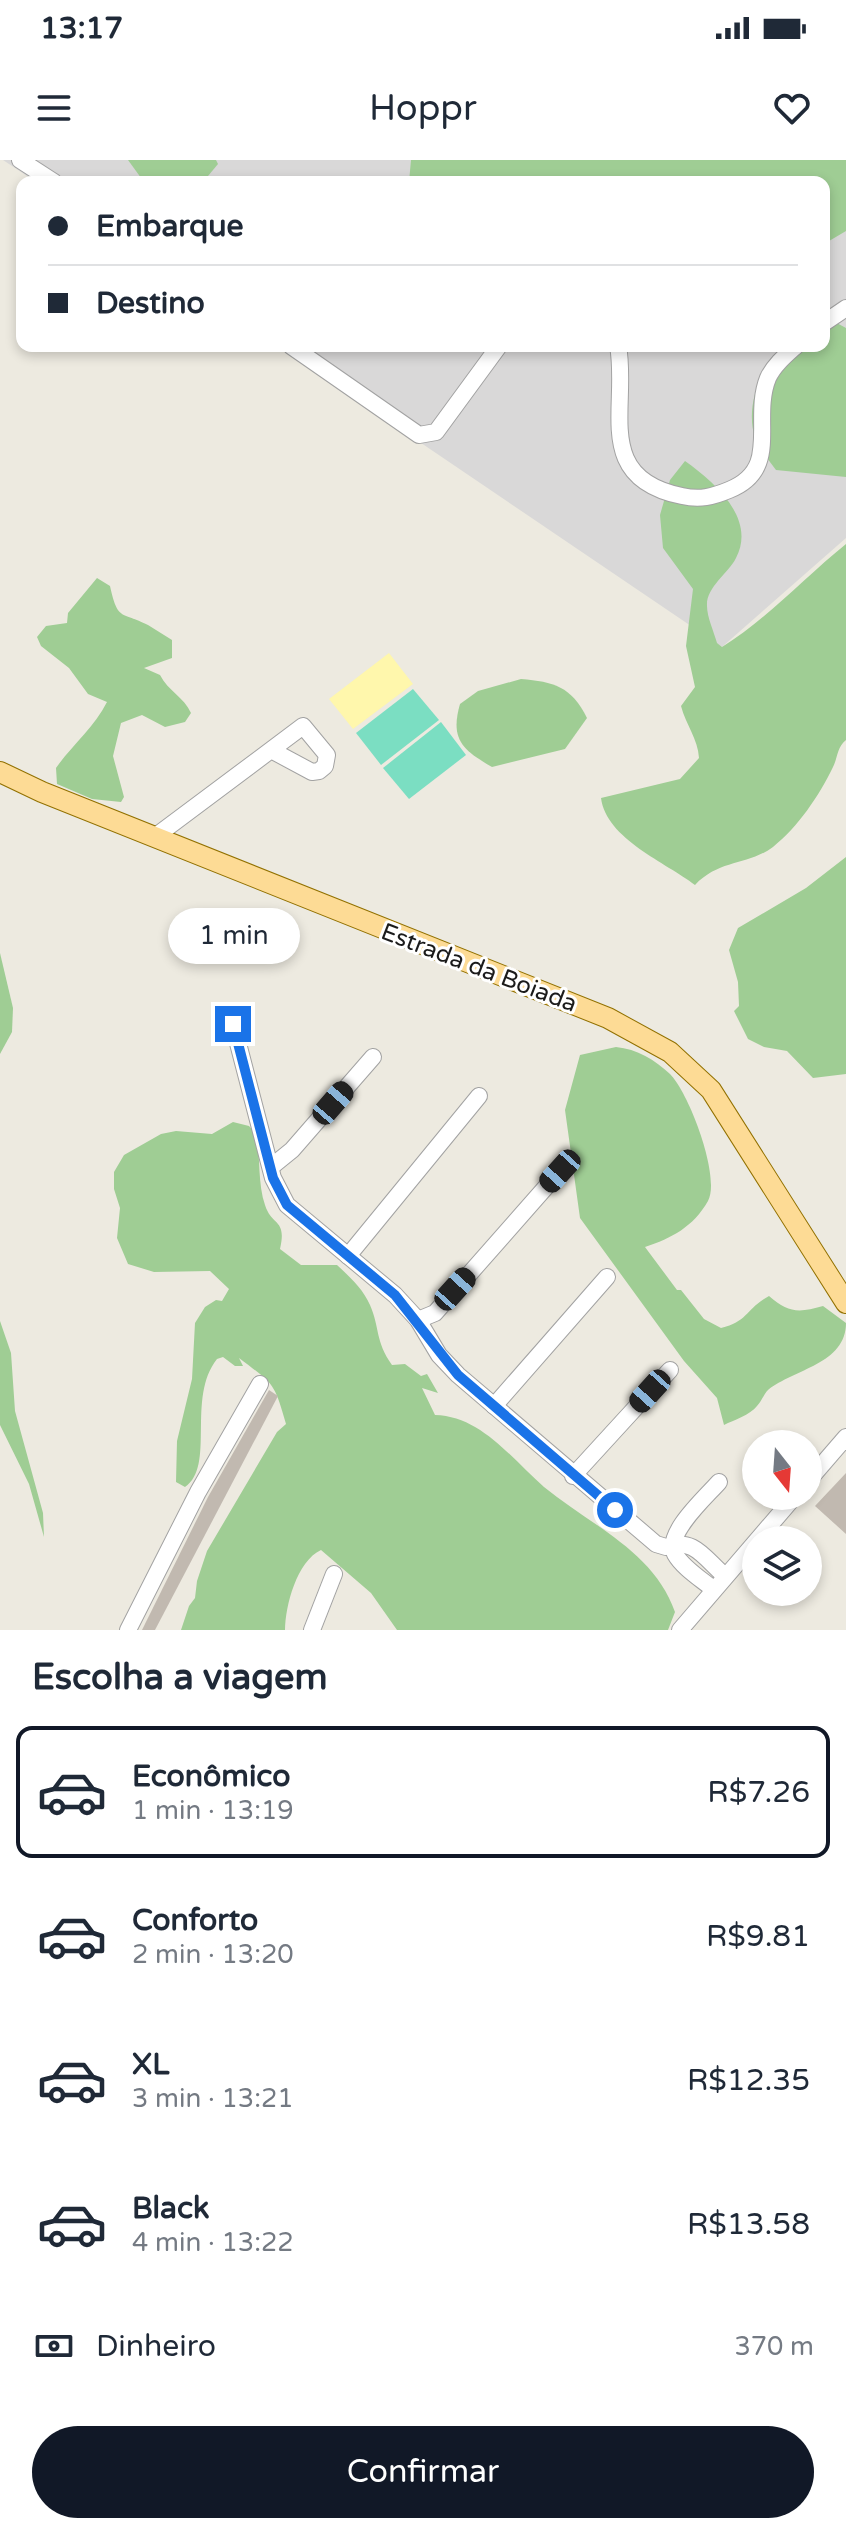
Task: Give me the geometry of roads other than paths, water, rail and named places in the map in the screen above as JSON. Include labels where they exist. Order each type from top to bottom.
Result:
[{"type":"main road","name":"Estrada da Boiada","points":[[0,772],[391,935],[608,1018],[670,1052],[711,1090],[846,1303]]},
{"type":"street","points":[[20,160],[45,176]]},
{"type":"street","points":[[300,352],[419,435],[436,432],[495,352]]},
{"type":"street","points":[[618,352],[618,415],[624,452],[636,473],[650,486],[692,499],[712,498],[744,485],[757,472],[767,380],[791,352]]},
{"type":"street","points":[[156,836],[271,750]]},
{"type":"street","points":[[233,1024],[277,1189],[287,1205],[395,1295],[418,1320],[448,1365],[573,1476],[656,1544],[688,1543],[725,1576]]},
{"type":"street","points":[[271,1167],[292,1150],[373,1057]]},
{"type":"street","points":[[348,1256],[479,1096]]},
{"type":"street","points":[[418,1320],[435,1313],[560,1171]]},
{"type":"street","points":[[494,1406],[607,1277]]},
{"type":"street","points":[[573,1476],[670,1370]]},
{"type":"street","points":[[128,1630],[191,1504],[260,1384]]},
{"type":"street","points":[[822,1465],[846,1437]]},
{"type":"street","points":[[713,1589],[677,1557],[672,1545],[676,1532],[719,1482]]},
{"type":"street","points":[[680,1630],[783,1510]]},
{"type":"street","points":[[312,1630],[334,1574]]}]
